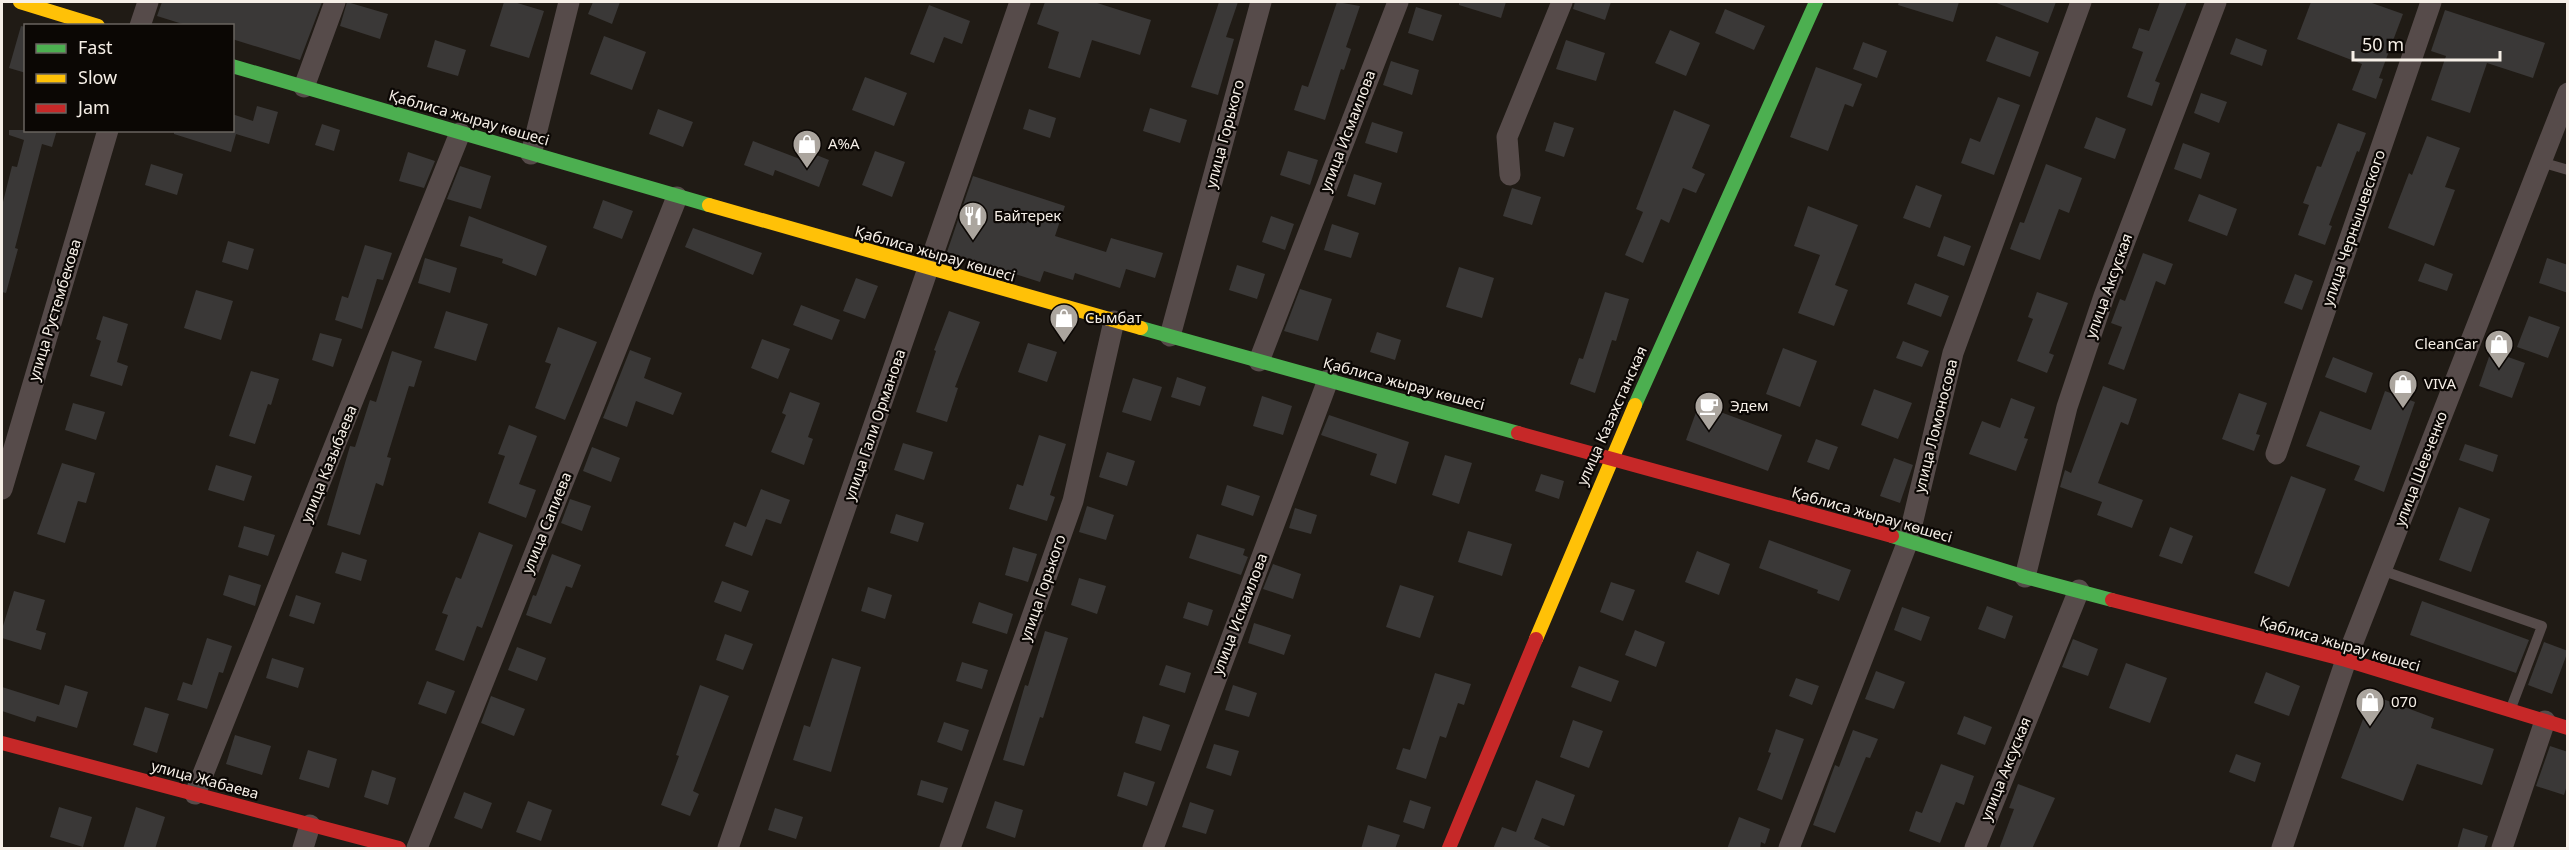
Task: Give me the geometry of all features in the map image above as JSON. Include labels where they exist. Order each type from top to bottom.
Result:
[{"type":"street","points":[[20,2],[92,24]]},
{"type":"street","points":[[141,24],[148,2]]},
{"type":"street","points":[[304,87],[335,2]]},
{"type":"street","points":[[531,154],[569,2]]},
{"type":"street","name":"улица Гали Орманова","points":[[728,849],[1020,2]]},
{"type":"street","name":"улица Горького","points":[[1170,336],[1262,2]]},
{"type":"street","name":"улица Исмаилова","points":[[1259,361],[1398,2]]},
{"type":"street","points":[[1510,175],[1507,137],[1562,2]]},
{"type":"street","name":"улица Казахстанская","points":[[1449,849],[1611,458],[1816,2]]},
{"type":"street","name":"улица Ломоносова","points":[[1789,849],[1908,541],[1953,353],[2080,2]]},
{"type":"street","name":"улица Аксуская","points":[[2025,577],[2070,396],[2104,296],[2216,2]]},
{"type":"street","name":"улица Чернышевского","points":[[2276,454],[2432,2]]},
{"type":"street","name":"Қаблиса жырау көшесі","points":[[234,67],[929,269],[1908,541],[2025,577],[2346,660],[2568,728]]},
{"type":"street","name":"улица Шевченко","points":[[2282,849],[2346,660],[2568,93]]},
{"type":"street","name":"улица Рустембекова","points":[[2,489],[107,132]]},
{"type":"street","name":"улица Казыбаева","points":[[195,794],[460,133]]},
{"type":"street","name":"улица Сапиева","points":[[417,849],[677,197]]},
{"type":"street","name":"улица Горького","points":[[950,849],[1073,501],[1114,321]]},
{"type":"street","name":"улица Исмаилова","points":[[1153,849],[1328,380]]},
{"type":"street","name":"улица Аксуская","points":[[1975,849],[2079,591]]},
{"type":"street","points":[[2502,849],[2546,721]]},
{"type":"street","name":"улица Жабаева","points":[[2,743],[399,849]]},
{"type":"street","points":[[303,849],[310,825]]},
{"type":"lane","points":[[2541,162],[2568,170]]},
{"type":"lane","points":[[2381,570],[2542,626],[2510,710]]},
{"type":"building","points":[[162,2],[322,2],[300,60],[234,40],[234,24],[183,24],[157,16]]},
{"type":"building","points":[[347,2],[388,14],[380,39],[340,26]]},
{"type":"building","points":[[504,2],[514,2],[544,11],[529,58],[490,46]]},
{"type":"building","points":[[593,2],[620,2],[612,24],[588,14]]},
{"type":"building","points":[[1045,2],[1094,2],[1151,20],[1140,55],[1092,40],[1080,78],[1048,68],[1059,32],[1037,24]]},
{"type":"building","points":[[1219,2],[1238,2],[1226,37],[1234,39],[1218,95],[1191,87]]},
{"type":"building","points":[[1337,2],[1360,6],[1346,47],[1351,49],[1344,70],[1341,69],[1325,120],[1294,110],[1302,85],[1308,87]]},
{"type":"building","points":[[1459,2],[1506,2],[1501,18],[1459,5]]},
{"type":"building","points":[[1575,2],[1611,2],[1605,20],[1573,9]]},
{"type":"building","points":[[1899,2],[1959,2],[1953,22],[1898,5]]},
{"type":"building","points":[[1994,2],[2056,2],[2048,23]]},
{"type":"building","points":[[2160,2],[2187,2],[2155,81],[2160,83],[2152,106],[2127,97],[2143,52],[2132,48],[2139,28],[2149,31]]},
{"type":"building","points":[[2311,2],[2369,2],[2403,14],[2379,78],[2383,79],[2376,99],[2352,90],[2362,64],[2297,39]]},
{"type":"building","points":[[929,5],[970,21],[962,44],[944,37],[934,63],[910,54]]},
{"type":"building","points":[[1416,7],[1442,15],[1433,41],[1408,33]]},
{"type":"building","points":[[1725,9],[1765,26],[1754,50],[1715,33]]},
{"type":"building","points":[[2445,10],[2545,43],[2533,78],[2487,63],[2470,113],[2431,100],[2446,56],[2431,51]]},
{"type":"building","points":[[21,26],[24,27],[24,72],[9,68]]},
{"type":"building","points":[[1670,30],[1700,43],[1686,76],[1655,63]]},
{"type":"building","points":[[604,36],[646,52],[632,90],[590,74]]},
{"type":"building","points":[[1996,36],[2039,52],[2030,77],[1986,61]]},
{"type":"building","points":[[2236,38],[2267,50],[2262,66],[2230,54]]},
{"type":"building","points":[[435,40],[466,50],[458,76],[427,67]]},
{"type":"building","points":[[1566,40],[1605,53],[1596,81],[1556,69]]},
{"type":"building","points":[[1863,42],[1887,51],[1877,78],[1853,69]]},
{"type":"building","points":[[1391,61],[1419,70],[1412,95],[1383,85]]},
{"type":"building","points":[[1816,67],[1862,84],[1853,107],[1845,104],[1828,151],[1790,137]]},
{"type":"building","points":[[865,77],[907,93],[894,126],[852,110]]},
{"type":"building","points":[[2201,93],[2227,102],[2219,123],[2194,113]]},
{"type":"building","points":[[1998,97],[2020,105],[1994,175],[1961,163],[1970,138],[1980,142]]},
{"type":"building","points":[[257,106],[278,112],[269,144],[236,134],[231,152],[174,134],[174,132],[234,132],[234,115],[253,121]]},
{"type":"building","points":[[1150,108],[1187,120],[1180,143],[1143,131]]},
{"type":"building","points":[[658,109],[693,122],[683,147],[649,134]]},
{"type":"building","points":[[1029,109],[1056,118],[1050,138],[1023,129]]},
{"type":"building","points":[[1674,110],[1710,125],[1692,168],[1705,174],[1696,193],[1683,188],[1669,223],[1661,219],[1643,263],[1625,255],[1643,212],[1636,209]]},
{"type":"building","points":[[2096,117],[2126,129],[2115,159],[2084,148]]},
{"type":"building","points":[[1372,122],[1403,132],[1397,153],[1365,143]]},
{"type":"building","points":[[1554,122],[1574,128],[1564,157],[1545,151]]},
{"type":"building","points":[[2338,123],[2366,133],[2329,225],[2332,226],[2325,245],[2298,235],[2309,205],[2303,203],[2317,166],[2321,167]]},
{"type":"building","points":[[322,124],[340,130],[334,151],[315,145]]},
{"type":"building","points":[[9,130],[56,132],[52,147],[42,144],[15,248],[18,249],[6,293],[2,292],[2,206],[12,166],[17,167],[24,140],[9,135]]},
{"type":"building","points":[[2427,136],[2460,148],[2445,187],[2455,190],[2434,246],[2388,228],[2409,173],[2412,175]]},
{"type":"building","points":[[753,141],[800,159],[804,150],[829,160],[819,187],[775,170],[773,176],[744,165]]},
{"type":"building","points":[[2183,143],[2210,153],[2201,179],[2174,169]]},
{"type":"building","points":[[875,151],[905,162],[892,197],[862,185]]},
{"type":"building","points":[[1288,151],[1318,160],[1310,185],[1280,175]]},
{"type":"building","points":[[408,152],[435,161],[424,188],[399,181]]},
{"type":"building","points":[[151,164],[183,174],[177,195],[145,185]]},
{"type":"building","points":[[2046,164],[2082,178],[2069,213],[2059,209],[2040,260],[2010,249],[2020,222],[2024,223]]},
{"type":"building","points":[[460,166],[491,176],[481,209],[447,199]]},
{"type":"building","points":[[1354,174],[1382,183],[1375,205],[1347,196]]},
{"type":"building","points":[[973,176],[1065,206],[1055,236],[1106,252],[1111,238],[1163,253],[1155,278],[1126,269],[1120,288],[1075,273],[1073,280],[1044,271],[1040,282],[947,252]]},
{"type":"building","points":[[1916,185],[1942,195],[1930,228],[1903,218]]},
{"type":"building","points":[[1512,188],[1541,197],[1532,225],[1503,216]]},
{"type":"building","points":[[2199,194],[2237,209],[2227,236],[2188,221]]},
{"type":"building","points":[[603,200],[633,211],[622,239],[593,228]]},
{"type":"building","points":[[1808,206],[1858,225],[1835,285],[1848,290],[1834,326],[1798,313],[1820,255],[1794,246]]},
{"type":"building","points":[[469,216],[547,246],[536,276],[502,263],[503,259],[460,246]]},
{"type":"building","points":[[1271,216],[1294,224],[1285,250],[1262,242]]},
{"type":"building","points":[[1332,224],[1359,233],[1351,258],[1324,250]]},
{"type":"building","points":[[693,228],[762,253],[753,275],[685,247]]},
{"type":"building","points":[[1944,236],[1971,246],[1964,266],[1937,256]]},
{"type":"building","points":[[228,241],[254,249],[248,270],[222,262]]},
{"type":"building","points":[[365,245],[392,253],[383,280],[377,279],[362,329],[335,320],[342,296],[348,298]]},
{"type":"building","points":[[2143,253],[2173,264],[2165,285],[2156,281],[2124,370],[2108,364],[2122,327],[2111,323],[2120,299],[2125,301]]},
{"type":"building","points":[[425,258],[457,268],[450,293],[418,283]]},
{"type":"building","points":[[2547,258],[2568,265],[2568,293],[2539,283]]},
{"type":"building","points":[[2425,263],[2453,274],[2447,291],[2418,281]]},
{"type":"building","points":[[1237,265],[1265,274],[1257,299],[1229,290]]},
{"type":"building","points":[[1459,267],[1494,278],[1482,318],[1446,307]]},
{"type":"building","points":[[2295,274],[2313,281],[2302,310],[2284,303]]},
{"type":"building","points":[[856,278],[878,286],[865,319],[843,311]]},
{"type":"building","points":[[1915,283],[1949,296],[1941,317],[1907,304]]},
{"type":"building","points":[[1300,289],[1332,299],[1318,341],[1284,331]]},
{"type":"building","points":[[196,290],[233,301],[221,340],[184,328]]},
{"type":"building","points":[[1605,292],[1629,299],[1616,341],[1612,340],[1595,393],[1570,384],[1579,358],[1583,359]]},
{"type":"building","points":[[2037,292],[2068,303],[2049,353],[2054,355],[2047,373],[2017,361],[2033,319],[2028,317]]},
{"type":"building","points":[[801,305],[840,320],[832,340],[793,325]]},
{"type":"building","points":[[446,311],[488,324],[476,361],[434,348]]},
{"type":"building","points":[[949,311],[980,322],[955,387],[958,388],[947,422],[916,412],[936,351],[934,350]]},
{"type":"building","points":[[103,316],[128,324],[117,362],[128,366],[122,386],[90,376],[101,341],[96,339]]},
{"type":"building","points":[[2529,316],[2560,327],[2548,358],[2517,347]]},
{"type":"building","points":[[558,327],[597,342],[565,420],[535,408],[551,364],[545,362]]},
{"type":"building","points":[[1377,332],[1401,340],[1395,360],[1370,352]]},
{"type":"building","points":[[320,333],[342,339],[333,367],[312,360]]},
{"type":"building","points":[[762,339],[790,349],[778,379],[751,368]]},
{"type":"building","points":[[1903,341],[1929,351],[1922,367],[1896,358]]},
{"type":"building","points":[[1028,343],[1057,352],[1047,382],[1018,372]]},
{"type":"building","points":[[1783,348],[1817,361],[1800,407],[1766,394]]},
{"type":"building","points":[[630,350],[651,358],[644,378],[682,393],[673,415],[636,401],[627,427],[603,418]]},
{"type":"building","points":[[392,351],[422,361],[414,387],[409,386],[387,457],[391,458],[383,486],[376,483],[360,535],[327,525],[350,446],[355,447],[370,400],[376,402]]},
{"type":"building","points":[[2491,351],[2525,363],[2512,398],[2479,386]]},
{"type":"building","points":[[2333,357],[2373,373],[2366,393],[2325,377]]},
{"type":"building","points":[[251,371],[279,379],[255,444],[229,436]]},
{"type":"building","points":[[1177,377],[1206,387],[1200,406],[1171,397]]},
{"type":"building","points":[[1133,378],[1162,387],[1151,421],[1122,412]]},
{"type":"building","points":[[2103,386],[2137,399],[2128,425],[2121,422],[2098,483],[2143,500],[2132,528],[2097,515],[2102,502],[2060,487],[2065,470],[2071,473]]},
{"type":"building","points":[[1874,389],[1912,403],[1898,439],[1861,425]]},
{"type":"building","points":[[2385,391],[2415,402],[2384,492],[2354,480],[2360,466],[2306,446],[2320,411],[2371,430]]},
{"type":"building","points":[[790,392],[820,403],[808,437],[813,439],[804,465],[771,452],[786,415],[782,413]]},
{"type":"building","points":[[2239,393],[2267,403],[2256,434],[2260,435],[2254,451],[2222,439]]},
{"type":"building","points":[[1262,396],[1292,406],[1283,435],[1253,426]]},
{"type":"building","points":[[2011,398],[2035,407],[2024,438],[2028,439],[2016,471],[1969,454],[1982,421],[2000,428]]},
{"type":"building","points":[[73,403],[105,412],[96,440],[65,430]]},
{"type":"building","points":[[1699,404],[1782,435],[1768,471],[1686,440]]},
{"type":"building","points":[[1329,415],[1409,442],[1396,484],[1370,475],[1377,454],[1321,435]]},
{"type":"building","points":[[509,425],[537,436],[519,484],[536,490],[526,518],[488,503],[505,456],[498,454]]},
{"type":"building","points":[[1039,435],[1066,444],[1050,495],[1055,497],[1047,521],[1009,509],[1017,484],[1023,486]]},
{"type":"building","points":[[1816,439],[1838,447],[1829,470],[1807,462]]},
{"type":"building","points":[[903,443],[933,452],[924,480],[894,470]]},
{"type":"building","points":[[2465,444],[2498,455],[2493,472],[2459,460]]},
{"type":"building","points":[[592,447],[620,458],[611,482],[583,471]]},
{"type":"building","points":[[1107,452],[1135,461],[1127,486],[1099,477]]},
{"type":"building","points":[[1445,455],[1472,463],[1459,504],[1432,495]]},
{"type":"building","points":[[1894,458],[1913,465],[1900,503],[1880,496]]},
{"type":"building","points":[[62,463],[95,473],[86,503],[78,501],[65,543],[37,534]]},
{"type":"building","points":[[216,465],[252,476],[244,501],[208,490]]},
{"type":"building","points":[[1541,474],[1564,481],[1559,499],[1535,491]]},
{"type":"building","points":[[2291,476],[2326,489],[2289,587],[2254,573]]},
{"type":"building","points":[[1227,485],[1260,496],[1253,516],[1221,505]]},
{"type":"building","points":[[761,489],[790,500],[781,524],[766,519],[752,556],[725,546],[734,522],[746,527]]},
{"type":"building","points":[[570,499],[591,506],[582,531],[561,523]]},
{"type":"building","points":[[1087,506],[1114,515],[1106,540],[1079,532]]},
{"type":"building","points":[[2459,507],[2490,519],[2471,572],[2439,560]]},
{"type":"building","points":[[1295,508],[1317,515],[1311,534],[1289,528]]},
{"type":"building","points":[[896,514],[924,523],[918,542],[890,533]]},
{"type":"building","points":[[244,526],[275,535],[268,556],[238,547]]},
{"type":"building","points":[[2170,527],[2193,536],[2182,564],[2159,556]]},
{"type":"building","points":[[1468,531],[1512,544],[1502,576],[1458,562]]},
{"type":"building","points":[[479,532],[513,545],[482,628],[477,626],[464,661],[435,650],[448,615],[442,613],[456,577],[461,579]]},
{"type":"building","points":[[1197,534],[1245,549],[1243,555],[1248,557],[1241,575],[1189,558]]},
{"type":"building","points":[[1769,540],[1851,570],[1839,601],[1817,593],[1818,590],[1759,568]]},
{"type":"building","points":[[1013,547],[1037,554],[1028,582],[1005,575]]},
{"type":"building","points":[[1697,551],[1730,564],[1719,595],[1685,582]]},
{"type":"building","points":[[342,552],[367,560],[361,581],[335,573]]},
{"type":"building","points":[[552,554],[581,565],[572,588],[566,586],[551,624],[526,615]]},
{"type":"building","points":[[1273,564],[1301,574],[1293,599],[1263,589]]},
{"type":"building","points":[[229,575],[261,585],[255,606],[223,595]]},
{"type":"building","points":[[1079,578],[1106,586],[1097,614],[1071,605]]},
{"type":"building","points":[[722,581],[749,591],[741,612],[714,602]]},
{"type":"building","points":[[1611,582],[1635,590],[1623,621],[1600,612]]},
{"type":"building","points":[[1400,585],[1434,596],[1420,638],[1386,627]]},
{"type":"building","points":[[868,587],[892,595],[885,619],[861,611]]},
{"type":"building","points":[[14,591],[45,600],[36,630],[46,633],[41,650],[2,638],[2,629]]},
{"type":"building","points":[[296,595],[321,603],[314,624],[289,616]]},
{"type":"building","points":[[2422,601],[2529,640],[2516,673],[2410,635]]},
{"type":"building","points":[[979,602],[1013,614],[1007,634],[972,623]]},
{"type":"building","points":[[1188,602],[1213,610],[1208,626],[1183,618]]},
{"type":"building","points":[[1987,606],[2013,616],[2005,639],[1978,629]]},
{"type":"building","points":[[1902,607],[1930,617],[1921,641],[1894,630]]},
{"type":"building","points":[[1254,623],[1291,635],[1284,655],[1248,643]]},
{"type":"building","points":[[1635,630],[1665,642],[1656,667],[1625,655]]},
{"type":"building","points":[[1045,631],[1068,638],[1043,718],[1040,717],[1024,766],[1003,760],[1025,685],[1028,686]]},
{"type":"building","points":[[725,634],[753,644],[743,670],[716,660]]},
{"type":"building","points":[[207,638],[232,646],[223,673],[219,672],[207,709],[177,700],[183,682],[192,685]]},
{"type":"building","points":[[2073,639],[2098,649],[2088,676],[2062,667]]},
{"type":"building","points":[[2544,642],[2568,651],[2552,694],[2528,685]]},
{"type":"building","points":[[517,647],[546,658],[537,681],[508,670]]},
{"type":"building","points":[[272,658],[304,668],[298,688],[266,678]]},
{"type":"building","points":[[832,658],[861,667],[831,772],[793,760],[804,725],[810,727]]},
{"type":"building","points":[[962,662],[988,670],[982,689],[956,681]]},
{"type":"building","points":[[2126,663],[2167,678],[2150,723],[2109,708]]},
{"type":"building","points":[[1166,665],[1191,673],[1185,693],[1159,685]]},
{"type":"building","points":[[1579,666],[1619,681],[1611,702],[1571,687]]},
{"type":"building","points":[[1876,671],[1905,682],[1894,709],[1865,699]]},
{"type":"building","points":[[2266,672],[2300,686],[2289,716],[2254,703]]},
{"type":"building","points":[[1435,673],[1471,684],[1464,705],[1458,703],[1446,738],[1440,736],[1426,779],[1396,769],[1403,748],[1410,750]]},
{"type":"building","points":[[1796,678],[1819,686],[1812,705],[1789,696]]},
{"type":"building","points":[[427,681],[455,691],[446,714],[418,704]]},
{"type":"building","points":[[65,685],[88,692],[77,728],[37,716],[35,722],[2,711],[2,687],[59,705]]},
{"type":"building","points":[[700,685],[729,696],[693,791],[699,794],[690,816],[661,805],[679,756],[676,755]]},
{"type":"building","points":[[1233,685],[1257,693],[1249,717],[1225,710]]},
{"type":"building","points":[[2372,695],[2434,718],[2431,728],[2494,749],[2482,785],[2417,764],[2403,801],[2341,778]]},
{"type":"building","points":[[491,696],[525,709],[514,736],[481,723]]},
{"type":"building","points":[[145,707],[169,714],[157,753],[133,745]]},
{"type":"building","points":[[1143,716],[1170,725],[1161,751],[1135,743]]},
{"type":"building","points":[[1964,716],[1992,727],[1985,745],[1957,734]]},
{"type":"building","points":[[1573,720],[1603,731],[1589,768],[1560,757]]},
{"type":"building","points":[[944,722],[969,730],[962,751],[937,742]]},
{"type":"building","points":[[1776,729],[1804,739],[1782,800],[1757,790],[1771,753],[1768,752]]},
{"type":"building","points":[[1853,730],[1878,739],[1870,758],[1866,757],[1835,833],[1813,825],[1835,765],[1839,767]]},
{"type":"building","points":[[235,735],[271,746],[262,775],[226,764]]},
{"type":"building","points":[[1214,744],[1239,751],[1231,776],[1206,768]]},
{"type":"building","points":[[2550,746],[2568,752],[2568,782],[2564,795],[2536,786]]},
{"type":"building","points":[[308,750],[337,759],[329,788],[299,779]]},
{"type":"building","points":[[2236,754],[2261,763],[2255,782],[2229,772]]},
{"type":"building","points":[[1941,764],[1974,776],[1964,805],[1956,802],[1940,843],[1909,831],[1916,811],[1922,813]]},
{"type":"building","points":[[372,770],[396,778],[388,805],[364,797]]},
{"type":"building","points":[[1124,772],[1155,782],[1147,806],[1117,796]]},
{"type":"building","points":[[921,780],[948,788],[943,803],[917,795]]},
{"type":"building","points":[[1536,780],[1575,795],[1564,826],[1542,818],[1534,839],[1555,849],[1493,849],[1502,827],[1516,832]]},
{"type":"building","points":[[2018,784],[2055,798],[2032,849],[1999,849],[2014,809],[2009,808]]},
{"type":"building","points":[[464,792],[492,803],[482,829],[454,818]]},
{"type":"building","points":[[1410,800],[1431,807],[1424,829],[1403,822]]},
{"type":"building","points":[[528,801],[552,810],[541,841],[516,832]]},
{"type":"building","points":[[995,801],[1023,810],[1015,838],[986,828]]},
{"type":"building","points":[[1190,802],[1214,810],[1206,834],[1182,827]]},
{"type":"building","points":[[59,807],[92,817],[83,847],[50,837]]},
{"type":"building","points":[[136,807],[165,817],[155,849],[123,849]]},
{"type":"building","points":[[775,808],[803,817],[796,839],[768,830]]},
{"type":"building","points":[[1739,817],[1770,829],[1765,844],[1761,842],[1760,849],[1727,849]]},
{"type":"building","points":[[1368,825],[1400,835],[1395,849],[1361,849]]},
{"type":"building","points":[[2463,828],[2488,836],[2484,849],[2457,849]]},
{"type":"traffic: fast","points":[[1635,405],[1816,2]]},
{"type":"traffic: fast","points":[[234,67],[709,205]]},
{"type":"traffic: fast","points":[[1141,328],[1518,433]]},
{"type":"traffic: fast","points":[[1892,536],[2025,577],[2112,600]]},
{"type":"traffic: slow","points":[[20,2],[92,24]]},
{"type":"traffic: slow","points":[[709,205],[1141,328]]},
{"type":"traffic: slow","points":[[1536,639],[1635,405]]},
{"type":"traffic: jam","points":[[1518,433],[1892,536]]},
{"type":"traffic: jam","points":[[2112,600],[2346,660],[2568,728]]},
{"type":"traffic: jam","points":[[1449,848],[1536,639]]},
{"type":"traffic: jam","points":[[2,743],[399,848]]},
{"type":"place","name":"A%A","points":[[807,170]]},
{"type":"place","name":"Байтерек","points":[[973,242]]},
{"type":"place","name":"Сымбат","points":[[1064,344]]},
{"type":"place","name":"CleanCar","points":[[2499,370]]},
{"type":"place","name":"VIVA","points":[[2403,410]]},
{"type":"place","name":"Эдем","points":[[1709,432]]},
{"type":"place","name":"070","points":[[2370,728]]}]
